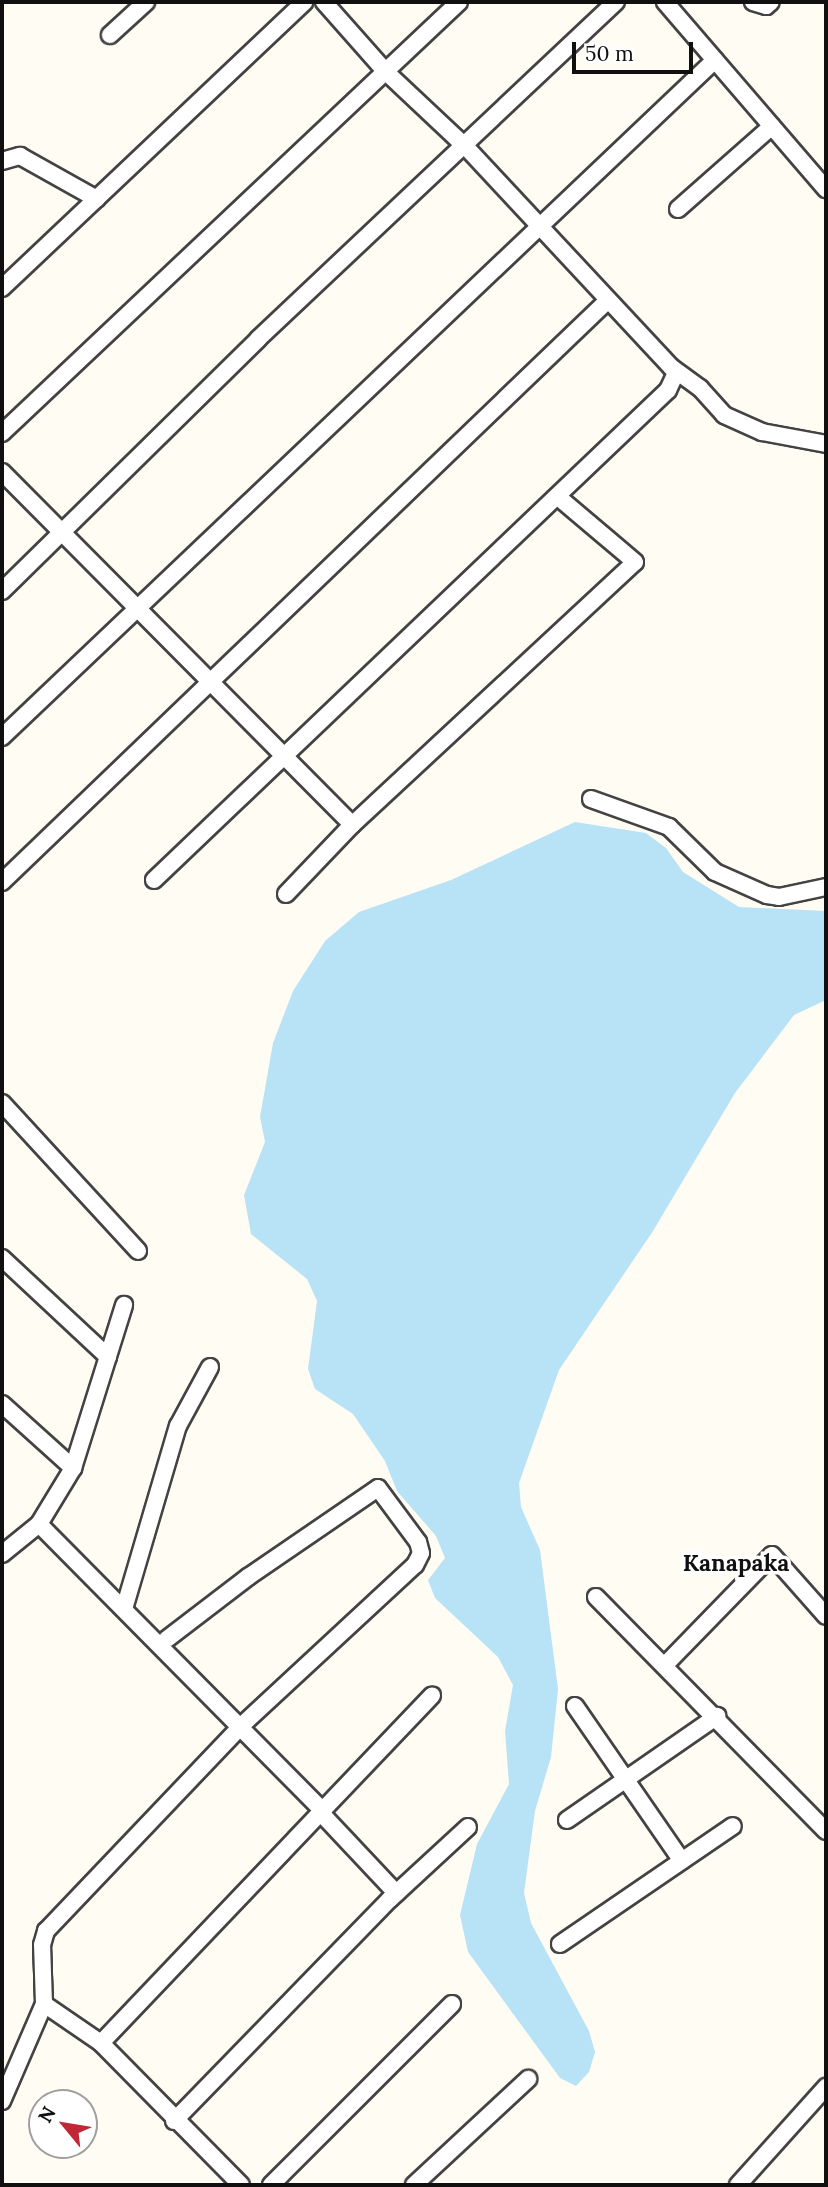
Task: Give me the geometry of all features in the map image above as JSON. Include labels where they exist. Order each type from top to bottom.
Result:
[{"type":"street","points":[[110,35],[146,2]]},
{"type":"street","points":[[2,288],[304,2]]},
{"type":"street","points":[[324,2],[385,71],[465,146],[676,373],[740,424],[826,444]]},
{"type":"street","points":[[2,433],[459,2]]},
{"type":"street","points":[[2,591],[258,339],[616,2]]},
{"type":"street","points":[[665,2],[826,187]]},
{"type":"street","points":[[753,2],[766,6],[771,2]]},
{"type":"street","points":[[2,737],[715,60]]},
{"type":"street","points":[[678,209],[772,126]]},
{"type":"street","points":[[2,161],[20,156],[97,199]]},
{"type":"street","points":[[2,882],[608,300]]},
{"type":"street","points":[[153,880],[285,758],[668,390],[676,373]]},
{"type":"street","points":[[2,472],[64,531],[136,610],[213,681],[352,825]]},
{"type":"street","points":[[286,894],[352,825],[635,562],[557,496]]},
{"type":"street","points":[[591,799],[669,827],[715,872],[767,894],[779,897],[826,887]]},
{"type":"street","points":[[2,1103],[138,1251]]},
{"type":"street","points":[[2,1258],[108,1357]]},
{"type":"street","points":[[2,1553],[39,1524],[73,1468],[124,1305]]},
{"type":"street","points":[[124,1609],[178,1426],[210,1367]]},
{"type":"street","points":[[2,1404],[73,1468]]},
{"type":"street","points":[[2,2101],[44,2004],[42,1945],[46,1931],[241,1727],[418,1560],[418,1542],[379,1488],[248,1577],[167,1639]]},
{"type":"street","points":[[39,1524],[241,1727],[396,1893]]},
{"type":"street","points":[[665,1665],[772,1555],[826,1616]]},
{"type":"street","points":[[596,1597],[717,1716],[826,1831]]},
{"type":"street","points":[[101,2043],[432,1695]]},
{"type":"street","points":[[575,1706],[682,1861]]},
{"type":"street","points":[[566,1821],[717,1716]]},
{"type":"street","points":[[560,1944],[733,1826]]},
{"type":"street","points":[[174,2121],[396,1893],[468,1827]]},
{"type":"street","points":[[44,2004],[101,2043],[174,2121],[240,2185]]},
{"type":"street","points":[[271,2185],[452,2004]]},
{"type":"street","points":[[414,2185],[528,2079]]},
{"type":"street","points":[[738,2185],[826,2087]]},
{"type":"water","points":[[575,822],[646,833],[666,848],[683,872],[739,907],[826,911],[826,1000],[794,1015],[735,1093],[653,1231],[559,1370],[519,1483],[521,1507],[540,1550],[558,1689],[551,1757],[535,1811],[524,1893],[531,1923],[589,2031],[595,2052],[589,2072],[576,2086],[560,2078],[468,1952],[460,1915],[477,1844],[509,1784],[505,1731],[513,1685],[498,1657],[435,1598],[428,1580],[445,1558],[436,1536],[397,1491],[385,1461],[353,1414],[315,1389],[308,1369],[317,1301],[307,1279],[251,1234],[244,1195],[265,1142],[260,1117],[273,1043],[293,991],[325,941],[359,912],[451,880]]},
{"type":"district","name":"Kanapaka","points":[[736,1563]]}]
